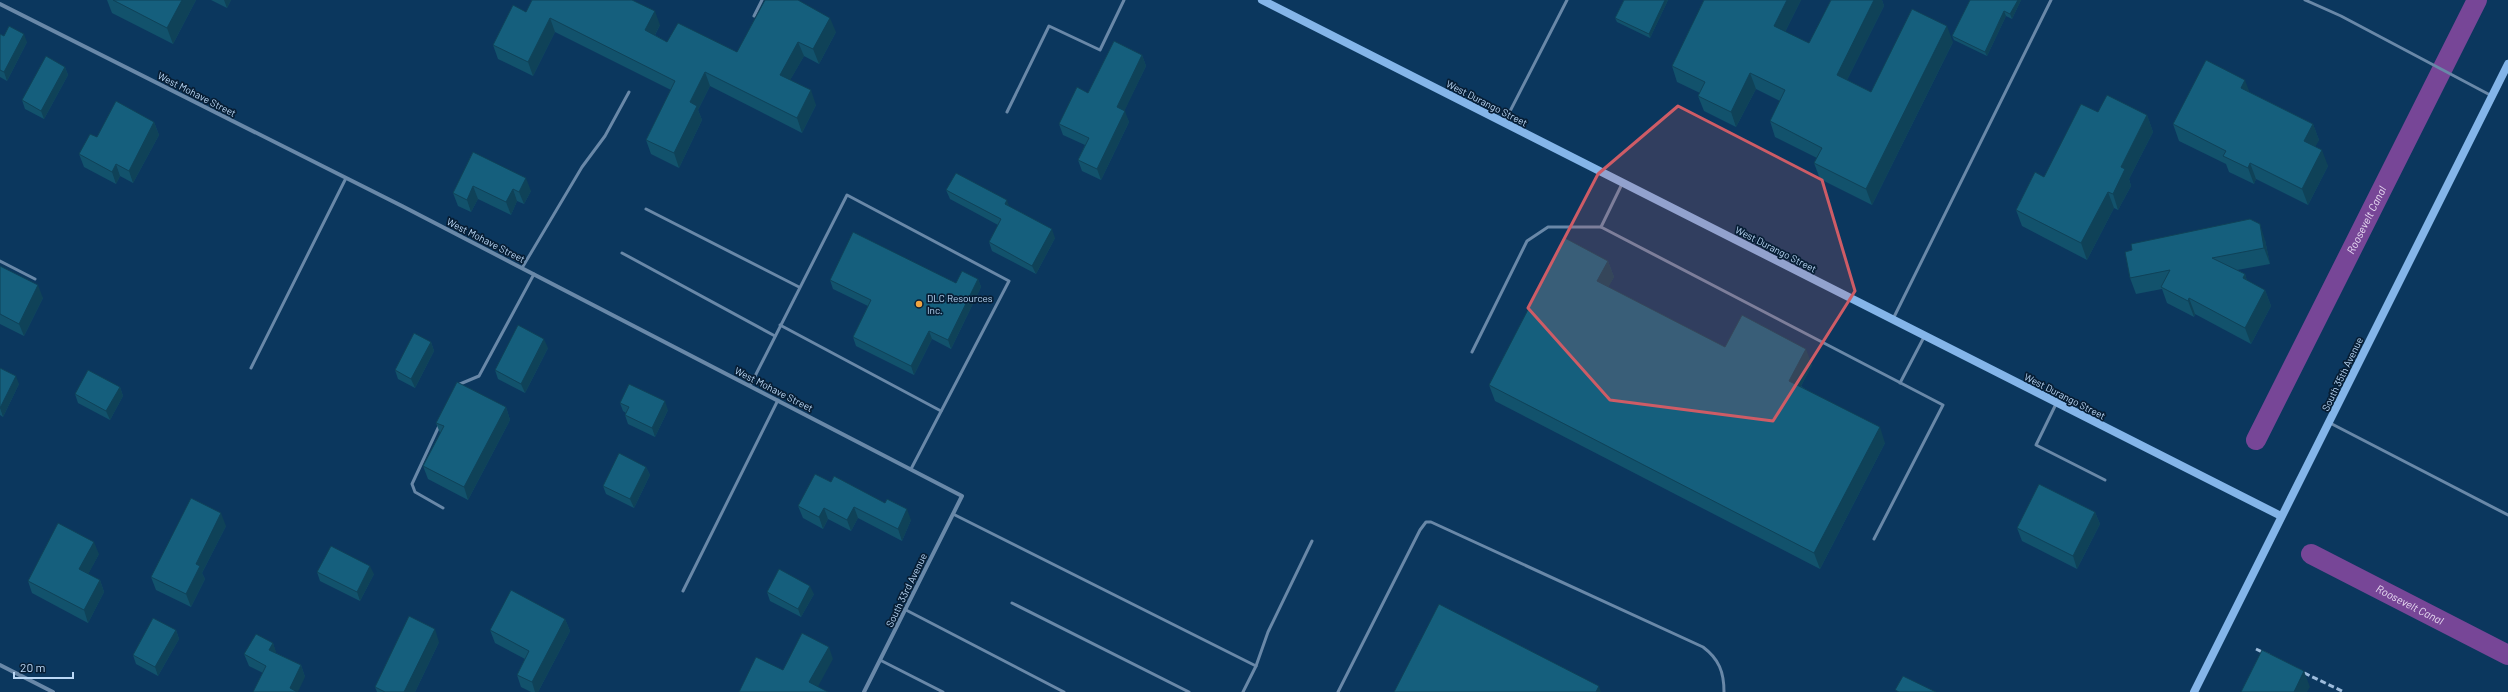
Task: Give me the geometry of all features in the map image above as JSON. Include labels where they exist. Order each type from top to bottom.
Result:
[{"type":"street","name":"West Durango Street","points":[[1262,0],[2281,516]]},
{"type":"street","name":"West Mohave Street","points":[[0,4],[534,274],[962,496]]},
{"type":"street","name":"South 35th Avenue","points":[[2194,692],[2508,64]]},
{"type":"street","name":"South 33rd Avenue","points":[[864,692],[962,496]]},
{"type":"street","points":[[0,665],[53,692]]},
{"type":"lane","points":[[754,16],[762,0]]},
{"type":"lane","points":[[1007,112],[1049,26],[1100,50],[1124,0]]},
{"type":"lane","points":[[1504,123],[1567,0]]},
{"type":"lane","points":[[1893,320],[2050,0]]},
{"type":"lane","points":[[2305,0],[2492,96]]},
{"type":"lane","points":[[522,268],[582,167],[605,136],[629,92]]},
{"type":"lane","points":[[251,368],[346,178]]},
{"type":"lane","points":[[1601,227],[1622,183]]},
{"type":"lane","points":[[750,386],[847,195],[1009,281],[911,469]]},
{"type":"lane","points":[[646,209],[799,287]]},
{"type":"lane","points":[[1472,352],[1527,241],[1548,227],[1601,227],[1943,406],[1874,539]]},
{"type":"lane","points":[[622,253],[775,336]]},
{"type":"lane","points":[[0,262],[35,279]]},
{"type":"lane","points":[[457,390],[460,384],[479,376],[534,274]]},
{"type":"lane","points":[[780,325],[941,411]]},
{"type":"lane","points":[[1900,383],[1925,336]]},
{"type":"lane","points":[[683,591],[778,400]]},
{"type":"lane","points":[[2057,403],[2036,445],[2105,480]]},
{"type":"lane","points":[[442,421],[412,484],[415,492],[443,508]]},
{"type":"lane","points":[[2329,422],[2508,515]]},
{"type":"lane","points":[[953,514],[1256,666]]},
{"type":"lane","points":[[1338,692],[1420,530],[1426,522],[1431,522],[1698,644],[1717,659],[1721,669],[1724,692]]},
{"type":"lane","points":[[1243,692],[1256,666],[1268,632],[1312,541]]},
{"type":"lane","points":[[1012,603],[1189,692]]},
{"type":"lane","points":[[906,610],[1064,692]]},
{"type":"lane","points":[[880,660],[943,692]]},
{"type":"highlighted area","points":[[1678,106],[1822,180],[1855,291],[1773,421],[1610,400],[1528,308],[1598,174]]},
{"type":"building","points":[[113,0],[182,0],[167,28]]},
{"type":"building","points":[[532,0],[632,0],[655,11],[645,30],[667,42],[678,23],[737,52],[765,0],[798,0],[830,18],[813,49],[798,42],[780,75],[811,90],[797,118],[705,72],[690,102],[697,106],[674,153],[646,140],[675,81],[550,18],[528,62],[493,45],[513,5],[526,12]]},
{"type":"building","points":[[1624,0],[1665,0],[1649,34],[1615,18]]},
{"type":"building","points":[[1704,0],[1787,0],[1774,26],[1809,43],[1831,0],[1874,0],[1837,75],[1871,92],[1912,9],[1947,26],[1866,189],[1814,163],[1822,148],[1770,121],[1785,90],[1750,73],[1731,112],[1698,96],[1705,82],[1672,66]]},
{"type":"building","points":[[1970,0],[2018,0],[2010,14],[2004,11],[1985,52],[1952,36]]},
{"type":"building","points":[[9,26],[24,34],[4,72],[0,70],[0,34],[4,36]]},
{"type":"building","points":[[1114,41],[1142,55],[1117,107],[1125,111],[1097,169],[1078,160],[1089,138],[1059,124],[1077,87],[1088,93]]},
{"type":"building","points":[[46,56],[65,67],[41,111],[22,100]]},
{"type":"building","points":[[2206,60],[2245,80],[2241,88],[2313,124],[2304,141],[2322,150],[2302,189],[2250,163],[2248,168],[2223,156],[2226,151],[2173,124]]},
{"type":"building","points":[[2107,95],[2147,115],[2121,167],[2125,169],[2113,194],[2108,192],[2081,243],[2016,210],[2035,172],[2044,177],[2081,104],[2098,112]]},
{"type":"building","points":[[116,101],[154,122],[129,171],[116,164],[112,172],[79,154],[90,134],[97,137]]},
{"type":"building","points":[[473,152],[526,178],[519,192],[513,189],[506,202],[473,186],[467,200],[453,193]]},
{"type":"building","points":[[956,173],[1007,200],[1005,204],[1052,229],[1032,266],[989,242],[1001,219],[946,190]]},
{"type":"building","points":[[2250,219],[2260,224],[2264,248],[2212,258],[2245,274],[2243,278],[2265,290],[2245,328],[2189,298],[2188,301],[2161,287],[2170,270],[2130,278],[2125,252],[2132,250],[2131,244]]},
{"type":"building","name":"DLC Resources Inc.","points":[[853,232],[956,283],[962,271],[978,279],[948,340],[929,331],[911,366],[853,337],[871,300],[830,280]]},
{"type":"building","points":[[1565,238],[1608,261],[1597,281],[1725,347],[1742,315],[1806,349],[1789,381],[1880,427],[1814,553],[1489,385]]},
{"type":"building","points":[[0,266],[38,285],[19,324],[0,314]]},
{"type":"building","points":[[518,325],[544,339],[521,384],[495,370]]},
{"type":"building","points":[[414,333],[431,342],[411,379],[395,370]]},
{"type":"building","points":[[0,368],[16,376],[0,408]]},
{"type":"building","points":[[88,370],[120,387],[106,411],[75,394]]},
{"type":"building","points":[[457,382],[506,407],[464,487],[423,466],[444,426],[436,423]]},
{"type":"building","points":[[629,384],[665,401],[652,428],[625,415],[629,407],[620,403]]},
{"type":"building","points":[[619,453],[646,467],[630,499],[603,486]]},
{"type":"building","points":[[815,474],[831,482],[834,476],[885,503],[887,499],[907,509],[898,529],[854,507],[847,520],[824,508],[819,517],[798,506]]},
{"type":"building","points":[[2039,484],[2095,512],[2073,556],[2017,528]]},
{"type":"building","points":[[191,498],[221,513],[196,564],[200,566],[186,594],[151,577]]},
{"type":"building","points":[[58,523],[94,542],[79,569],[100,580],[84,610],[28,581]]},
{"type":"building","points":[[331,546],[370,566],[357,592],[317,572]]},
{"type":"building","points":[[779,569],[810,586],[798,609],[767,592]]},
{"type":"building","points":[[511,590],[565,619],[532,682],[517,675],[529,651],[490,630]]},
{"type":"building","points":[[1439,604],[1599,686],[1596,692],[1394,692]]},
{"type":"building","points":[[409,616],[435,629],[404,692],[385,692],[375,687]]},
{"type":"building","points":[[153,618],[176,630],[155,667],[133,655]]},
{"type":"building","points":[[802,633],[829,647],[809,682],[828,692],[739,692],[756,657],[783,670]]},
{"type":"building","points":[[256,634],[273,643],[269,650],[301,665],[290,688],[297,692],[253,692],[266,666],[244,654]]},
{"type":"building","points":[[2262,650],[2304,671],[2294,692],[2241,692]]},
{"type":"building","points":[[1903,676],[1936,692],[1899,692],[1895,690]]},
{"type":"waterway","name":"Roosevelt Canal","points":[[2256,440],[2477,0]]},
{"type":"waterway","name":"Roosevelt Canal","points":[[2311,554],[2508,655]]},
{"type":"railway","points":[[2256,649],[2271,656]]},
{"type":"railway","points":[[2296,669],[2344,692]]},
{"type":"place","name":"DLC Resources Inc.","points":[[919,304]]}]
